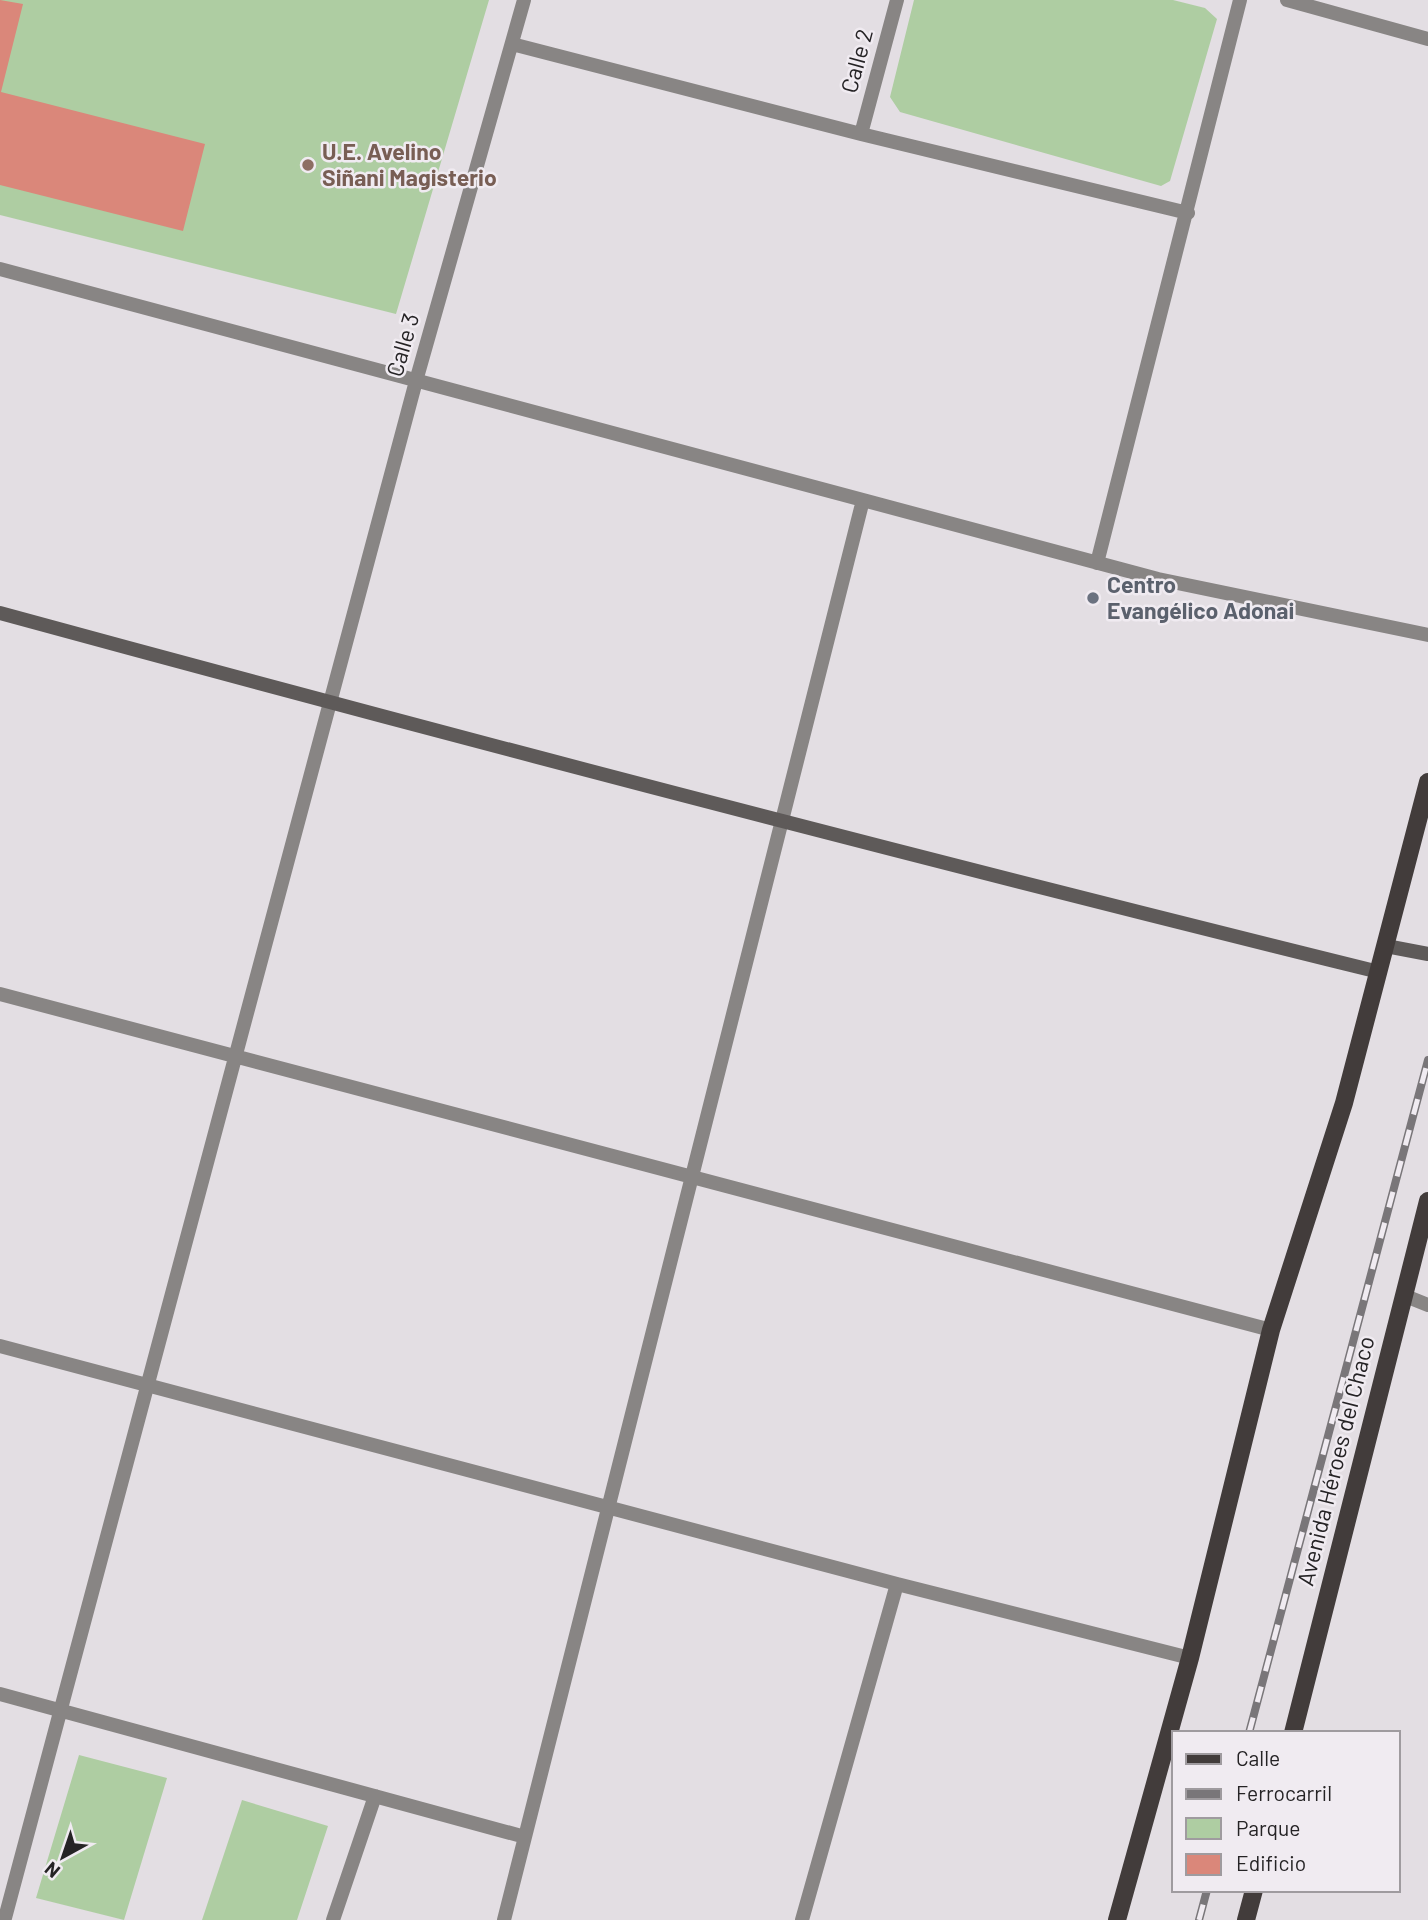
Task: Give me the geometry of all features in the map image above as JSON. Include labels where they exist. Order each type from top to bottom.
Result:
[{"type":"main road","points":[[0,613],[329,703],[1068,895],[1380,972]]},
{"type":"main road","points":[[1116,1920],[1190,1658],[1271,1331],[1344,1103],[1428,782]]},
{"type":"main road","points":[[1386,946],[1428,954]]},
{"type":"main road","name":"Avenida Héroes del Chaco","points":[[1294,1731],[1428,1201]]},
{"type":"main road","points":[[1246,1920],[1253,1892]]},
{"type":"street","name":"Calle 3","points":[[6,1919],[60,1710],[238,1056],[329,703],[416,381],[524,0]]},
{"type":"street","name":"Calle 2","points":[[861,134],[897,0]]},
{"type":"street","points":[[1097,563],[1240,0]]},
{"type":"street","points":[[1287,0],[1428,39]]},
{"type":"street","points":[[512,44],[861,134],[1188,213]]},
{"type":"street","points":[[0,269],[1157,579],[1428,635]]},
{"type":"street","points":[[505,1920],[863,500]]},
{"type":"street","points":[[0,993],[691,1174],[1271,1331]]},
{"type":"street","points":[[1403,1294],[1428,1305]]},
{"type":"street","points":[[0,1346],[897,1584],[1190,1658]]},
{"type":"street","points":[[803,1920],[897,1584]]},
{"type":"street","points":[[0,1694],[525,1837]]},
{"type":"street","points":[[333,1920],[375,1796]]},
{"type":"green space","points":[[0,0],[489,0],[396,314],[0,215]]},
{"type":"green space","points":[[914,0],[1173,0],[1205,8],[1217,19],[1170,181],[1161,186],[900,112],[890,97]]},
{"type":"green space","points":[[79,1755],[167,1778],[124,1920],[36,1898]]},
{"type":"green space","points":[[242,1800],[328,1826],[297,1920],[202,1920]]},
{"type":"building","points":[[0,0],[23,4],[1,92],[205,144],[183,231],[0,185]]},
{"type":"railway","points":[[1250,1731],[1428,1060]]},
{"type":"railway","points":[[1199,1920],[1206,1892]]},
{"type":"place","name":"U.E. Avelino Siñani Magisterio","points":[[308,165]]},
{"type":"place","name":"Centro Evangélico Adonai","points":[[1093,598]]}]
